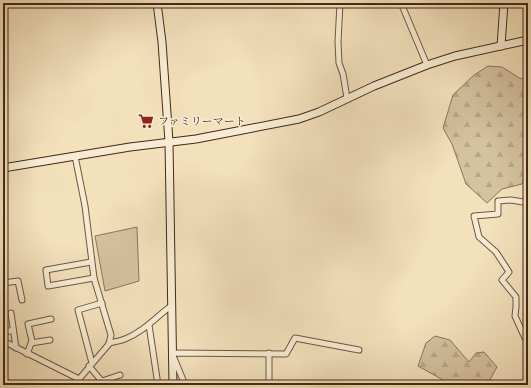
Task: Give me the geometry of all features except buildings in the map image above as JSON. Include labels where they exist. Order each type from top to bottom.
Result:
[{"type":"street","points":[[157,3],[162,42],[170,142],[173,385]]},
{"type":"street","points":[[340,3],[338,56],[346,98]]},
{"type":"street","points":[[401,3],[428,65]]},
{"type":"street","points":[[501,46],[504,3]]},
{"type":"street","points":[[3,168],[210,136],[299,119],[319,112],[374,86],[428,65],[455,56],[528,40]]},
{"type":"street","points":[[74,385],[109,343],[111,335],[94,278],[85,206],[75,156]]},
{"type":"street","points":[[528,199],[523,202],[511,200],[498,201],[498,214],[474,216],[479,237],[496,252],[509,272],[502,280],[516,297],[515,316],[525,338],[528,341]]},
{"type":"street","points":[[91,262],[46,270],[48,286],[94,278]]},
{"type":"street","points":[[3,283],[18,281],[22,300]]},
{"type":"street","points":[[102,304],[78,310],[91,365],[104,383],[120,375]]},
{"type":"street","points":[[109,343],[124,340],[149,325],[159,315],[172,306]]},
{"type":"street","points":[[11,313],[16,348]]},
{"type":"street","points":[[27,354],[31,343],[28,324],[51,319]]},
{"type":"street","points":[[149,325],[158,385]]},
{"type":"street","points":[[3,333],[13,330]]},
{"type":"street","points":[[172,353],[286,354],[295,338],[359,350]]},
{"type":"street","points":[[31,343],[50,340]]},
{"type":"street","points":[[3,341],[79,380]]},
{"type":"street","points":[[172,353],[185,385]]},
{"type":"street","points":[[269,353],[269,385]]},
{"type":"street","points":[[3,380],[12,385]]},
{"type":"green space","points":[[488,66],[502,67],[521,79],[528,75],[528,164],[522,184],[502,189],[487,203],[466,184],[452,144],[443,128],[453,95],[474,75]]},
{"type":"green space","points":[[137,227],[139,281],[105,291],[95,236]]},
{"type":"green space","points":[[435,336],[450,340],[469,362],[476,353],[484,352],[497,367],[487,385],[452,385],[418,366],[426,343]]},
{"type":"place","name":"ファミリーマート","points":[[146,121]]}]
